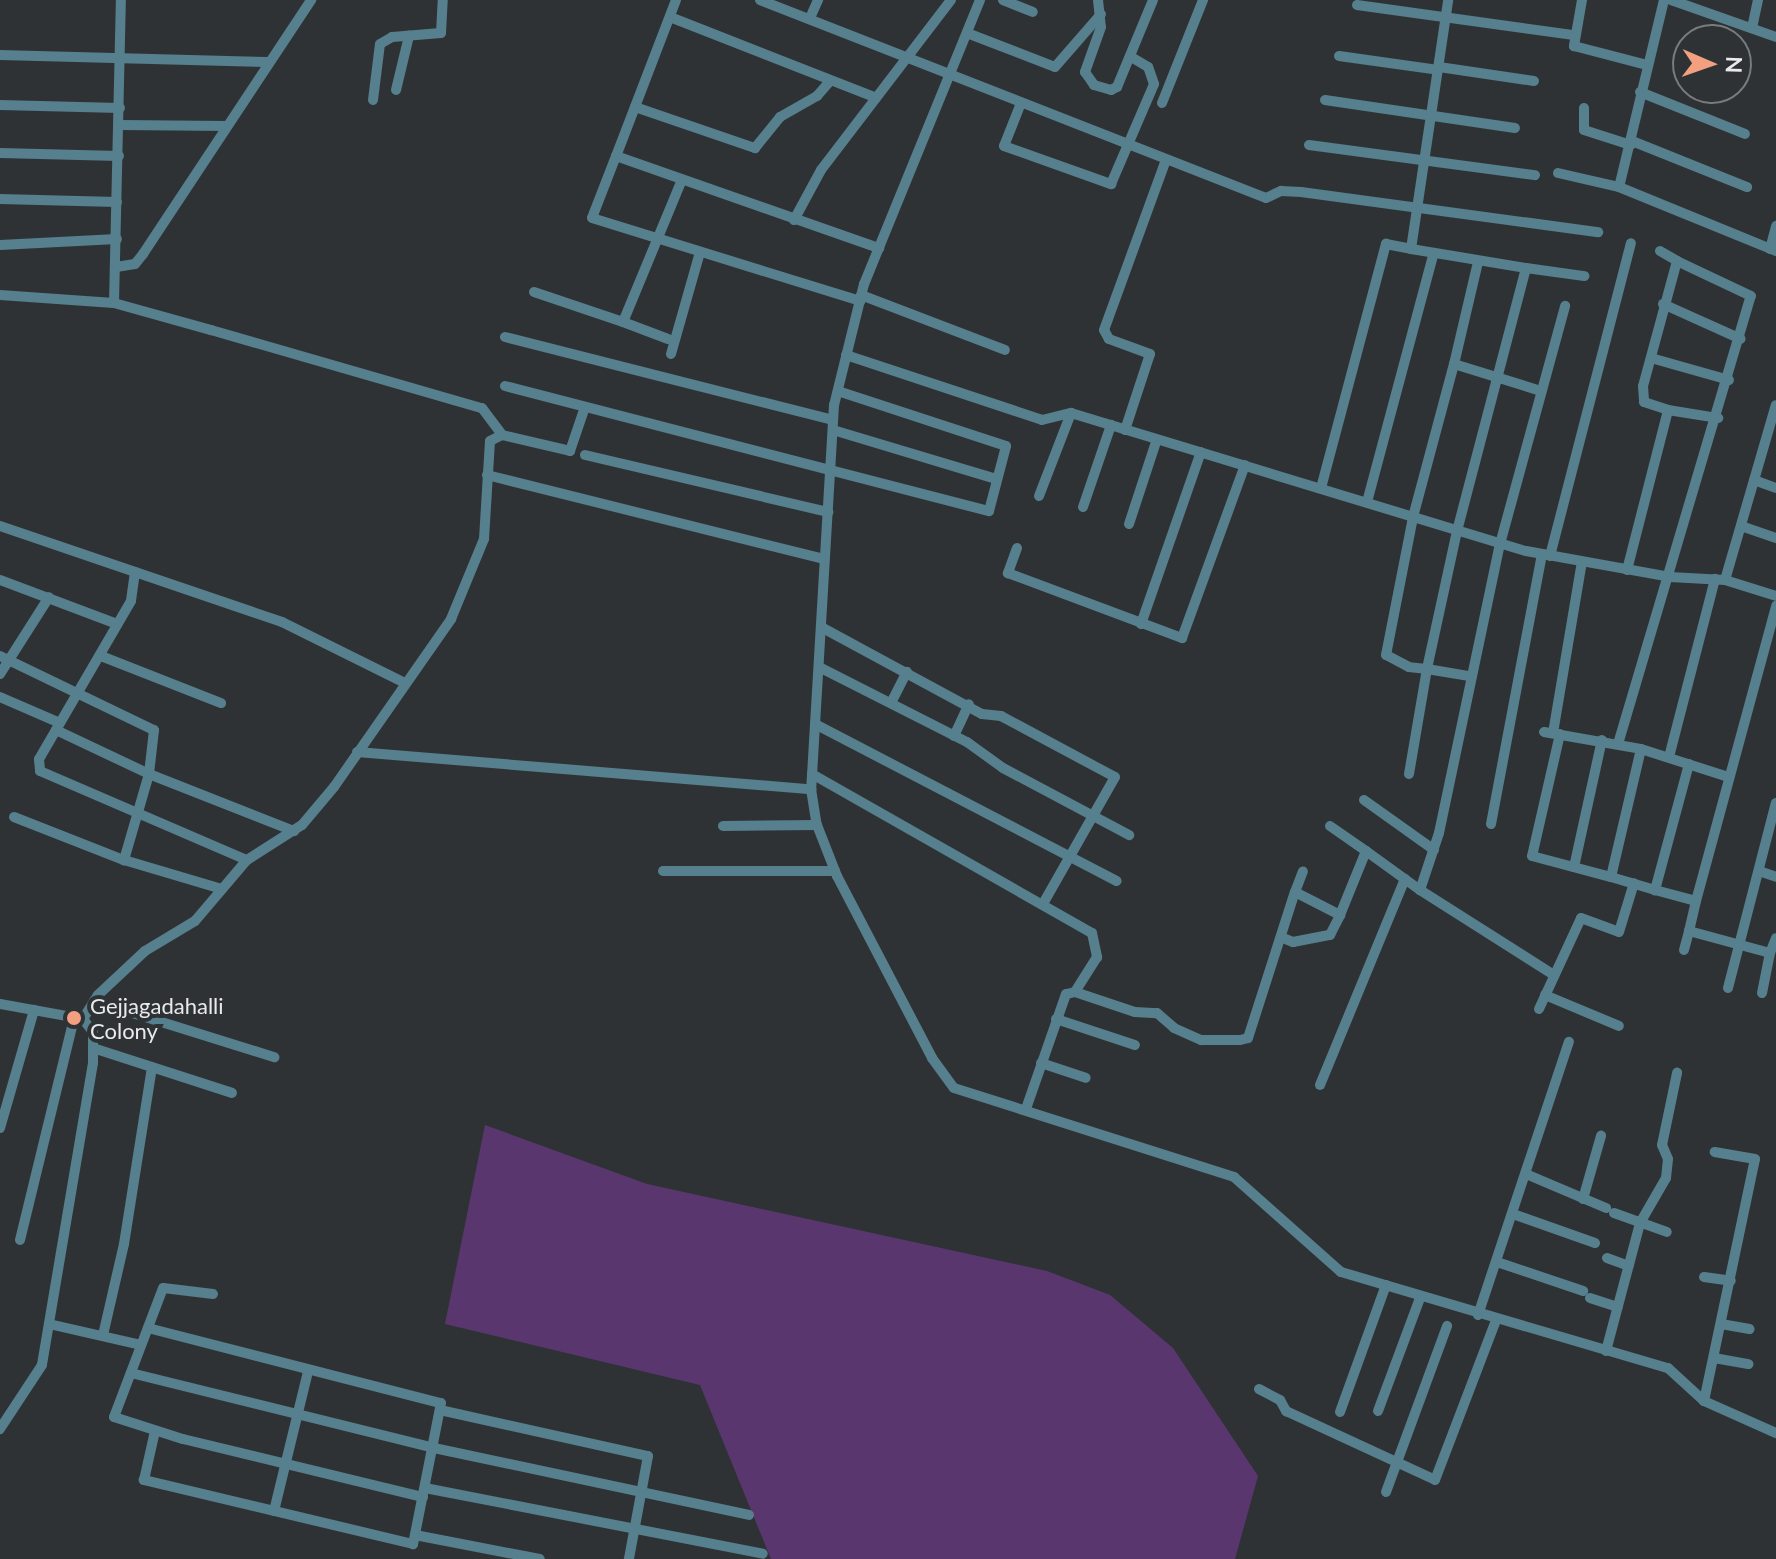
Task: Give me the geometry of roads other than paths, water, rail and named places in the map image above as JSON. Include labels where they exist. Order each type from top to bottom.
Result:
[{"type":"street","points":[[114,303],[121,0]]},
{"type":"street","points":[[116,267],[135,264],[143,254],[311,0]]},
{"type":"street","points":[[373,100],[380,44],[443,31],[443,0]]},
{"type":"street","points":[[676,0],[592,218],[861,298],[1005,350]]},
{"type":"street","points":[[760,0],[1266,198],[1287,191],[1598,232]]},
{"type":"street","points":[[810,18],[818,0]]},
{"type":"street","points":[[794,220],[821,170],[905,56],[951,0]]},
{"type":"street","points":[[980,0],[879,248],[861,298],[838,391],[830,468],[811,789],[817,825],[835,871],[947,1084],[1234,1177],[1331,1266],[1420,1298],[1668,1368],[1704,1401],[1776,1433]]},
{"type":"street","points":[[1003,0],[1033,12]]},
{"type":"street","points":[[1098,0],[1101,14],[1087,77],[1114,90],[1153,0]]},
{"type":"street","points":[[1162,103],[1203,0]]},
{"type":"street","points":[[1411,249],[1448,0]]},
{"type":"street","points":[[1582,0],[1574,46],[1647,65]]},
{"type":"street","points":[[1619,187],[1664,0]]},
{"type":"street","points":[[1671,0],[1740,24]]},
{"type":"street","points":[[1758,0],[1752,28],[1776,37]]},
{"type":"street","points":[[1357,5],[1574,35]]},
{"type":"street","points":[[967,33],[1055,67],[1101,14]]},
{"type":"street","points":[[670,17],[874,97]]},
{"type":"street","points":[[396,90],[409,36]]},
{"type":"street","points":[[0,55],[268,62]]},
{"type":"street","points":[[1021,103],[1004,146],[1075,174],[1111,184],[1130,146],[1154,84],[1148,67],[1130,56]]},
{"type":"street","points":[[1339,56],[1534,81]]},
{"type":"street","points":[[635,107],[755,148],[780,117],[817,96],[830,81]]},
{"type":"street","points":[[1640,92],[1745,134]]},
{"type":"street","points":[[1325,100],[1515,128]]},
{"type":"street","points":[[0,105],[120,108]]},
{"type":"street","points":[[1584,108],[1584,130],[1632,143],[1747,187]]},
{"type":"street","points":[[120,125],[226,126]]},
{"type":"street","points":[[1309,145],[1535,175]]},
{"type":"street","points":[[0,153],[119,156]]},
{"type":"street","points":[[616,156],[681,182],[879,248]]},
{"type":"street","points":[[1125,430],[1150,354],[1109,339],[1104,330],[1166,160]]},
{"type":"street","points":[[1558,173],[1619,187],[1773,250],[1776,226]]},
{"type":"street","points":[[623,322],[655,238],[681,182]]},
{"type":"street","points":[[0,199],[117,202]]},
{"type":"street","points":[[0,245],[117,239]]},
{"type":"street","points":[[1491,824],[1546,556],[1631,243]]},
{"type":"street","points":[[1321,488],[1386,244],[1433,255],[1584,276]]},
{"type":"street","points":[[1618,744],[1718,418],[1751,296],[1660,251]]},
{"type":"street","points":[[671,354],[700,252]]},
{"type":"street","points":[[1367,502],[1433,255]]},
{"type":"street","points":[[1677,261],[1643,386],[1644,402],[1668,410],[1718,418]]},
{"type":"street","points":[[1469,676],[1391,662],[1386,655],[1413,517],[1478,262]]},
{"type":"street","points":[[1409,774],[1427,669],[1457,531],[1526,268]]},
{"type":"street","points":[[534,292],[668,339]]},
{"type":"street","points":[[0,295],[114,303],[482,408],[502,435]]},
{"type":"street","points":[[1663,304],[1741,339]]},
{"type":"street","points":[[1420,890],[1434,850],[1469,676],[1500,544],[1565,306]]},
{"type":"street","points":[[505,337],[833,425],[996,479]]},
{"type":"street","points":[[846,355],[1042,420],[1071,413],[1546,556],[1670,577],[1720,580],[1776,596]]},
{"type":"street","points":[[1651,358],[1729,380]]},
{"type":"street","points":[[1454,364],[1541,391]]},
{"type":"street","points":[[505,386],[830,468],[982,513],[989,511],[1005,452],[999,442],[838,391]]},
{"type":"street","points":[[1669,757],[1720,580],[1772,436],[1776,405]]},
{"type":"street","points":[[20,1240],[79,1019],[145,951],[195,921],[247,860],[294,831],[334,787],[403,682],[451,619],[484,539],[490,441],[502,435],[570,451],[585,407]]},
{"type":"street","points":[[1627,570],[1668,410]]},
{"type":"street","points":[[1039,496],[1071,413]]},
{"type":"street","points":[[1083,507],[1111,425]]},
{"type":"street","points":[[1129,524],[1157,439]]},
{"type":"street","points":[[1141,624],[1201,452]]},
{"type":"street","points":[[585,455],[828,512]]},
{"type":"street","points":[[1017,548],[1008,573],[1177,637],[1186,635],[1245,465]]},
{"type":"street","points":[[487,475],[825,559]]},
{"type":"street","points":[[1754,480],[1776,488]]},
{"type":"street","points":[[0,526],[282,622],[403,682]]},
{"type":"street","points":[[1741,526],[1776,538]]},
{"type":"street","points":[[1582,562],[1532,856],[1696,901]]},
{"type":"street","points":[[135,572],[131,601],[39,759],[40,771],[135,815],[247,860]]},
{"type":"street","points":[[0,580],[117,624]]},
{"type":"street","points":[[0,674],[5,658],[49,597]]},
{"type":"street","points":[[1684,950],[1776,606]]},
{"type":"street","points":[[821,627],[1115,777],[1043,904]]},
{"type":"street","points":[[101,656],[221,703]]},
{"type":"street","points":[[5,658],[154,730],[149,774],[124,860]]},
{"type":"street","points":[[819,667],[954,736],[1129,835]]},
{"type":"street","points":[[891,703],[907,672]]},
{"type":"street","points":[[0,697],[149,774],[294,831]]},
{"type":"street","points":[[954,736],[969,704]]},
{"type":"street","points":[[815,724],[1117,881]]},
{"type":"street","points":[[1552,733],[1641,749],[1728,777]]},
{"type":"street","points":[[1574,867],[1602,740]]},
{"type":"street","points":[[1611,877],[1641,749]]},
{"type":"street","points":[[357,752],[811,789]]},
{"type":"street","points":[[1655,890],[1689,764]]},
{"type":"street","points":[[812,774],[1092,933],[1098,945],[1075,992]]},
{"type":"street","points":[[1364,800],[1434,850]]},
{"type":"street","points":[[1728,988],[1776,803]]},
{"type":"street","points":[[14,817],[124,860],[222,889]]},
{"type":"street","points":[[723,826],[817,825]]},
{"type":"street","points":[[1330,826],[1420,890],[1554,975]]},
{"type":"street","points":[[1283,938],[1293,942],[1330,935],[1366,851]]},
{"type":"street","points":[[663,871],[835,871]]},
{"type":"street","points":[[1026,1109],[1066,994],[1075,992],[1135,1012],[1157,1013],[1174,1028],[1201,1040],[1248,1038],[1283,938],[1280,930],[1303,871]]},
{"type":"street","points":[[1759,871],[1776,877]]},
{"type":"street","points":[[1320,1085],[1405,879]]},
{"type":"street","points":[[1539,1009],[1581,918],[1619,932],[1634,883]]},
{"type":"street","points":[[1295,892],[1340,915]]},
{"type":"street","points":[[1689,931],[1770,953]]},
{"type":"street","points":[[1762,993],[1776,938]]},
{"type":"street","points":[[1545,995],[1619,1026]]},
{"type":"street","points":[[94,1001],[274,1057]]},
{"type":"street","points":[[0,1004],[79,1019],[93,1032],[93,1048],[42,1365],[0,1429]]},
{"type":"street","points":[[0,1128],[34,1010]]},
{"type":"street","points":[[1056,1019],[1135,1045]]},
{"type":"street","points":[[1478,1315],[1569,1042]]},
{"type":"street","points":[[93,1048],[232,1093]]},
{"type":"street","points":[[1041,1063],[1086,1078]]},
{"type":"street","points":[[103,1335],[124,1244],[152,1067]]},
{"type":"street","points":[[1606,1351],[1640,1223],[1666,1178],[1668,1159],[1662,1145],[1677,1073]]},
{"type":"street","points":[[1583,1199],[1601,1136]]},
{"type":"street","points":[[1704,1401],[1755,1159],[1715,1152]]},
{"type":"street","points":[[1526,1174],[1667,1232]]},
{"type":"street","points":[[1513,1214],[1595,1243]]},
{"type":"street","points":[[1607,1258],[1629,1266]]},
{"type":"street","points":[[1497,1262],[1618,1307]]},
{"type":"street","points":[[1704,1277],[1731,1281]]},
{"type":"street","points":[[1340,1412],[1386,1285]]},
{"type":"street","points":[[213,1294],[163,1288],[114,1417],[155,1431],[285,1464],[763,1554]]},
{"type":"street","points":[[1378,1411],[1420,1298]]},
{"type":"street","points":[[1259,1389],[1280,1400],[1286,1411],[1435,1480],[1496,1320]]},
{"type":"street","points":[[49,1324],[141,1345]]},
{"type":"street","points":[[1721,1324],[1750,1329]]},
{"type":"street","points":[[1386,1492],[1447,1326]]},
{"type":"street","points":[[148,1328],[308,1372],[441,1403],[413,1544],[144,1480],[155,1431]]},
{"type":"street","points":[[1714,1358],[1748,1364]]},
{"type":"street","points":[[274,1511],[308,1372]]},
{"type":"street","points":[[131,1373],[434,1448],[749,1515]]},
{"type":"street","points":[[440,1410],[648,1456],[645,1492],[629,1559]]},
{"type":"street","points":[[415,1535],[540,1559]]},
{"type":"place","name":"Gejjagadahalli Colony","points":[[74,1018]]}]
